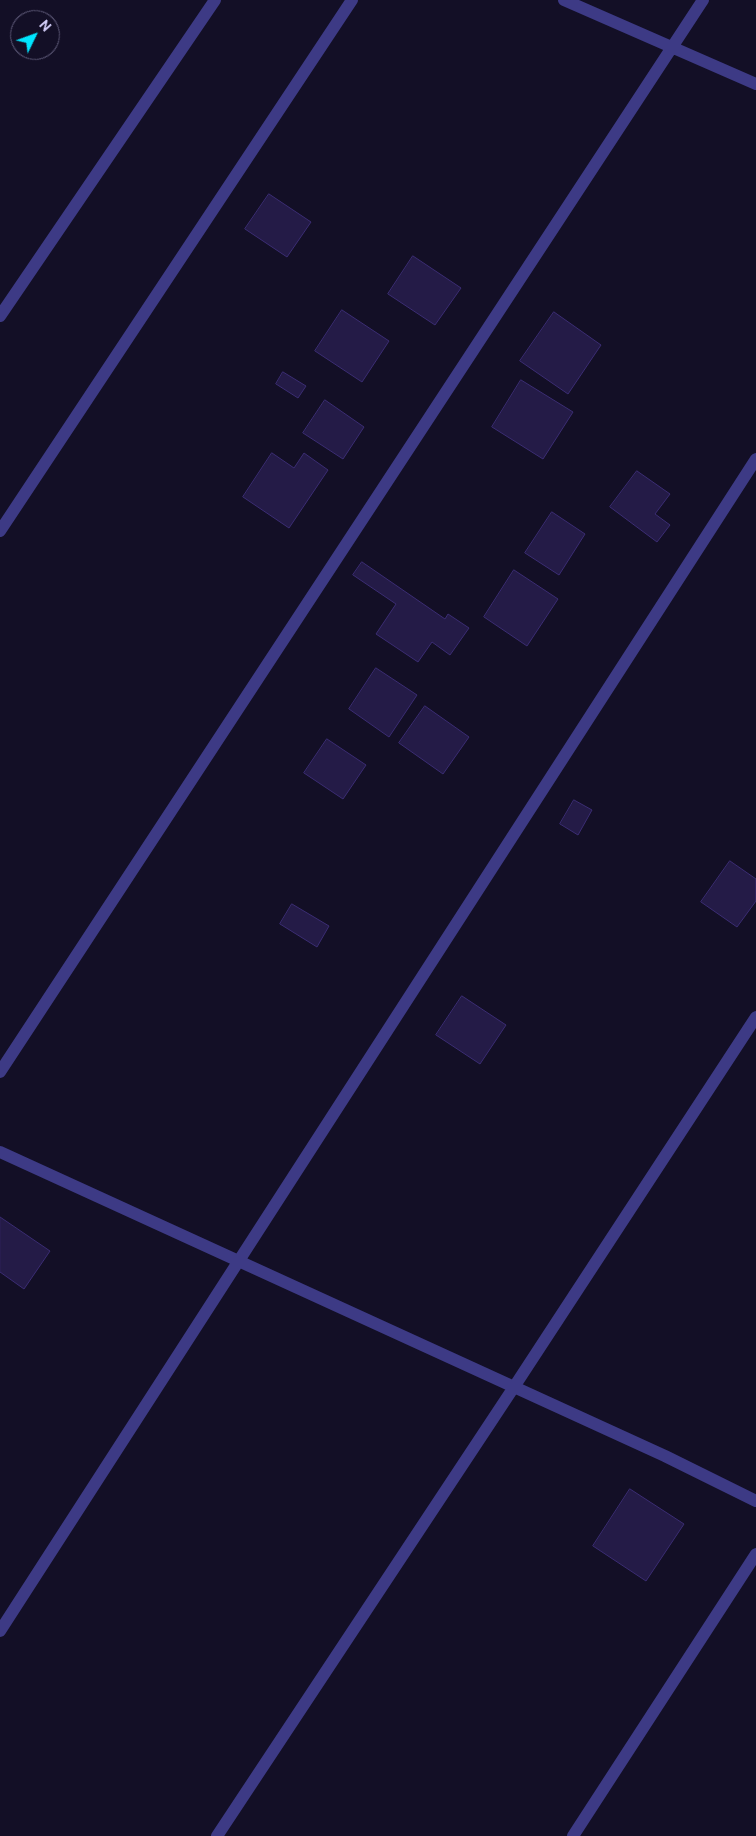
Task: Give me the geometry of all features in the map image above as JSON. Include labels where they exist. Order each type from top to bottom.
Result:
[{"type":"street","points":[[0,316],[215,0]]},
{"type":"street","points":[[0,531],[352,0]]},
{"type":"street","points":[[564,0],[756,84]]},
{"type":"street","points":[[0,1072],[702,0]]},
{"type":"street","points":[[0,1631],[756,459]]},
{"type":"street","points":[[217,1836],[756,1017]]},
{"type":"street","points":[[0,1152],[665,1456],[756,1501]]},
{"type":"street","points":[[573,1836],[756,1554]]},
{"type":"building","points":[[269,194],[311,222],[287,257],[245,229]]},
{"type":"building","points":[[413,256],[461,288],[435,325],[388,294]]},
{"type":"building","points":[[342,310],[389,341],[362,382],[315,351]]},
{"type":"building","points":[[554,312],[601,345],[568,394],[520,361]]},
{"type":"building","points":[[283,372],[306,386],[298,398],[276,384]]},
{"type":"building","points":[[521,380],[573,412],[543,459],[492,427]]},
{"type":"building","points":[[325,400],[364,427],[343,459],[303,433]]},
{"type":"building","points":[[272,453],[294,468],[304,453],[328,470],[289,528],[243,497]]},
{"type":"building","points":[[637,471],[670,494],[655,514],[670,525],[657,542],[610,507]]},
{"type":"building","points":[[552,512],[585,534],[559,575],[525,553]]},
{"type":"building","points":[[362,562],[445,619],[448,614],[469,628],[450,655],[432,642],[418,662],[376,634],[396,604],[353,575]]},
{"type":"building","points":[[514,570],[558,599],[527,646],[484,617]]},
{"type":"building","points":[[376,668],[417,695],[389,737],[349,709]]},
{"type":"building","points":[[425,706],[469,737],[443,774],[399,743]]},
{"type":"building","points":[[327,739],[366,765],[343,799],[304,773]]},
{"type":"building","points":[[574,800],[592,810],[578,835],[560,824]]},
{"type":"building","points":[[730,861],[756,879],[756,901],[737,927],[701,902]]},
{"type":"building","points":[[292,904],[329,926],[317,947],[280,924]]},
{"type":"building","points":[[462,996],[506,1025],[480,1064],[436,1035]]},
{"type":"building","points":[[0,1217],[50,1251],[24,1289],[0,1272]]},
{"type":"building","points":[[630,1489],[684,1524],[646,1581],[593,1546]]}]
